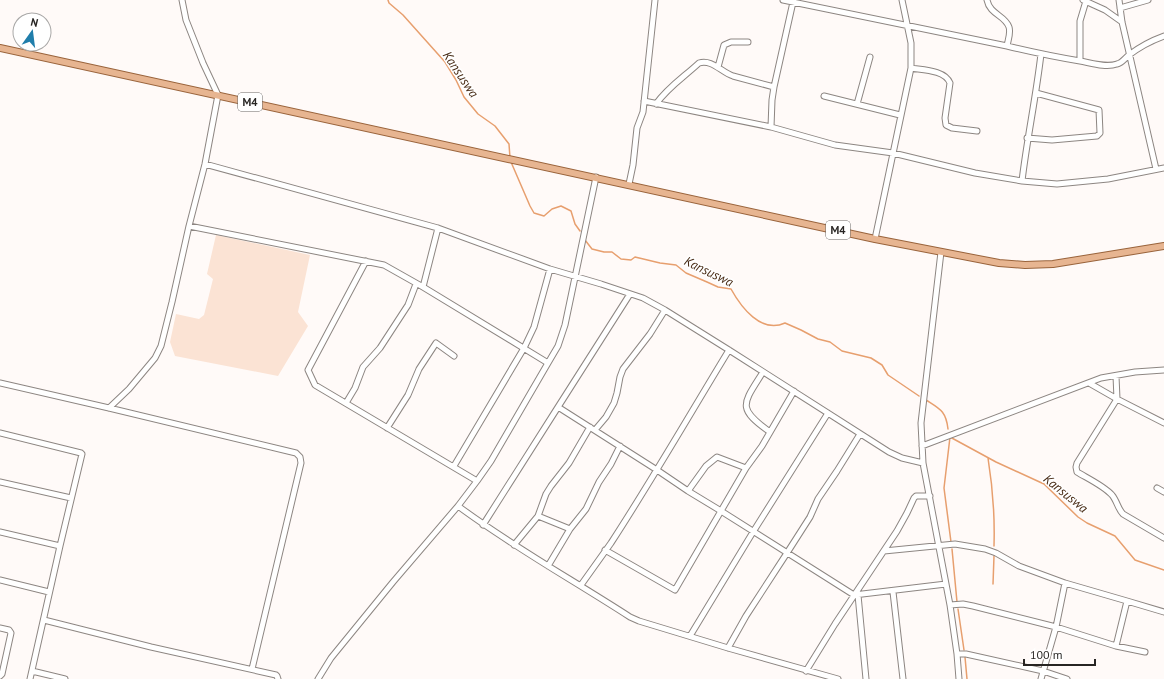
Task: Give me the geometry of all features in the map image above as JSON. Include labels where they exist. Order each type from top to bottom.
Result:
[{"type":"main road","name":"M4","points":[[0,48],[875,238],[999,263],[1025,265],[1053,264],[1164,246]]},
{"type":"street","points":[[109,408],[129,389],[155,358],[158,352],[172,302],[205,164],[218,95],[203,63],[186,20],[182,0]]},
{"type":"street","points":[[629,184],[633,165],[637,128],[643,112],[654,0]]},
{"type":"street","points":[[783,0],[1041,54],[1111,66],[1122,62],[1130,54],[1164,36]]},
{"type":"street","points":[[875,238],[911,68],[908,25],[902,0]]},
{"type":"street","points":[[987,0],[992,10],[1009,25],[1007,46]]},
{"type":"street","points":[[1119,0],[1122,22],[1156,169]]},
{"type":"street","points":[[1120,8],[1148,0]]},
{"type":"street","points":[[1080,61],[1080,21],[1085,1],[1105,10],[1122,22]]},
{"type":"street","points":[[771,128],[774,87],[793,2]]},
{"type":"street","points":[[718,67],[724,45],[731,42],[748,42]]},
{"type":"street","points":[[1022,181],[1041,54]]},
{"type":"street","points":[[857,104],[870,57]]},
{"type":"street","points":[[656,104],[664,93],[702,62],[718,67],[733,76],[774,87]]},
{"type":"street","points":[[911,68],[938,73],[945,76],[950,83],[945,118],[946,125],[952,128],[977,131]]},
{"type":"street","points":[[1028,138],[1052,140],[1097,136],[1100,132],[1099,110],[1036,93]]},
{"type":"street","points":[[824,96],[900,115]]},
{"type":"street","points":[[644,100],[656,104],[771,128],[835,145],[893,153],[975,173],[1022,181],[1057,184],[1108,180],[1164,168]]},
{"type":"street","points":[[205,164],[438,228],[550,269],[647,300],[896,456],[923,463]]},
{"type":"street","points":[[318,679],[331,658],[458,506],[477,481],[491,461],[558,346],[562,336],[596,177]]},
{"type":"street","points":[[189,226],[384,265],[416,284],[424,287],[548,364]]},
{"type":"street","points":[[424,287],[438,228]]},
{"type":"street","points":[[941,252],[921,423],[923,463],[950,604],[959,679]]},
{"type":"street","points":[[366,261],[308,370],[315,385],[477,481]]},
{"type":"street","points":[[454,466],[524,348],[534,327],[550,269]]},
{"type":"street","points":[[346,403],[355,388],[363,367],[380,348],[408,305],[416,284]]},
{"type":"street","points":[[483,525],[630,294]]},
{"type":"street","points":[[514,545],[538,516],[548,490],[569,463],[592,428],[606,417],[614,403],[623,369],[650,334],[665,310]]},
{"type":"street","points":[[387,428],[408,395],[419,369],[436,343],[454,356]]},
{"type":"street","points":[[581,585],[657,470],[729,350]]},
{"type":"street","points":[[922,446],[1101,378],[1135,372],[1164,370]]},
{"type":"street","points":[[763,372],[748,397],[746,409],[749,415],[756,422],[770,432]]},
{"type":"street","points":[[1116,376],[1116,400],[1077,463],[1076,472],[1111,494],[1123,514],[1164,538]]},
{"type":"street","points":[[0,383],[296,453],[300,457],[301,463],[252,669]]},
{"type":"street","points":[[1089,383],[1116,400],[1164,423]]},
{"type":"street","points":[[605,550],[675,590],[720,511],[794,391]]},
{"type":"street","points":[[558,407],[688,491],[856,595],[893,592],[946,584]]},
{"type":"street","points":[[690,636],[828,413]]},
{"type":"street","points":[[0,433],[82,454],[30,679]]},
{"type":"street","points":[[728,648],[746,616],[788,553],[810,516],[818,499],[860,434]]},
{"type":"street","points":[[548,566],[570,529],[586,509],[599,482],[615,457],[620,446]]},
{"type":"street","points":[[688,491],[706,466],[717,457],[746,468]]},
{"type":"street","points":[[0,482],[71,498]]},
{"type":"street","points":[[1157,488],[1164,492]]},
{"type":"street","points":[[806,671],[834,624],[856,595],[902,523],[915,497],[930,496]]},
{"type":"street","points":[[458,506],[483,525],[630,617],[728,648],[838,679]]},
{"type":"street","points":[[538,516],[570,529]]},
{"type":"street","points":[[0,532],[60,546]]},
{"type":"street","points":[[884,551],[955,544],[985,549],[996,553],[1019,566],[1065,583],[1164,612]]},
{"type":"street","points":[[0,580],[49,592]]},
{"type":"street","points":[[1041,679],[1056,627],[1065,583]]},
{"type":"street","points":[[893,592],[903,679]]},
{"type":"street","points":[[856,595],[866,679]]},
{"type":"street","points":[[1116,646],[1127,602]]},
{"type":"street","points":[[950,604],[973,606],[1056,627],[1116,646],[1145,652]]},
{"type":"street","points":[[44,620],[151,647],[276,675],[278,679]]},
{"type":"street","points":[[0,628],[9,630],[11,633],[2,674],[0,676]]},
{"type":"street","points":[[957,654],[966,654],[1043,671],[1067,679]]},
{"type":"street","points":[[32,671],[65,679]]},
{"type":"shaded area","points":[[216,235],[310,255],[298,312],[308,326],[278,376],[175,356],[170,342],[176,314],[199,319],[204,315],[213,279],[207,274]]},
{"type":"waterway","name":"Kansuswa","points":[[388,0],[389,3],[403,15],[445,62],[464,97],[478,114],[495,126],[509,144],[510,158]]},
{"type":"waterway","name":"Kansuswa","points":[[511,162],[534,213],[544,216],[552,209],[561,206],[571,211],[575,224],[580,231]]},
{"type":"waterway","name":"Kansuswa","points":[[585,240],[592,249],[612,252],[621,259],[631,260],[635,257],[676,265],[686,273],[718,287],[731,289],[746,311],[760,322],[768,325],[785,323],[818,339],[830,342],[842,351],[871,358],[882,365],[888,375],[919,396]]},
{"type":"waterway","name":"Kansuswa","points":[[926,400],[942,411],[946,418],[948,429]]},
{"type":"waterway","name":"Kansuswa","points":[[951,542],[944,488],[950,437],[996,462],[1044,484],[1078,517],[1087,523],[1115,536],[1135,560],[1164,570]]},
{"type":"waterway","points":[[988,458],[993,502],[994,546]]},
{"type":"waterway","points":[[952,549],[957,602]]},
{"type":"waterway","points":[[993,584],[994,556]]},
{"type":"waterway","points":[[958,609],[964,650]]},
{"type":"waterway","points":[[965,657],[967,679]]}]
